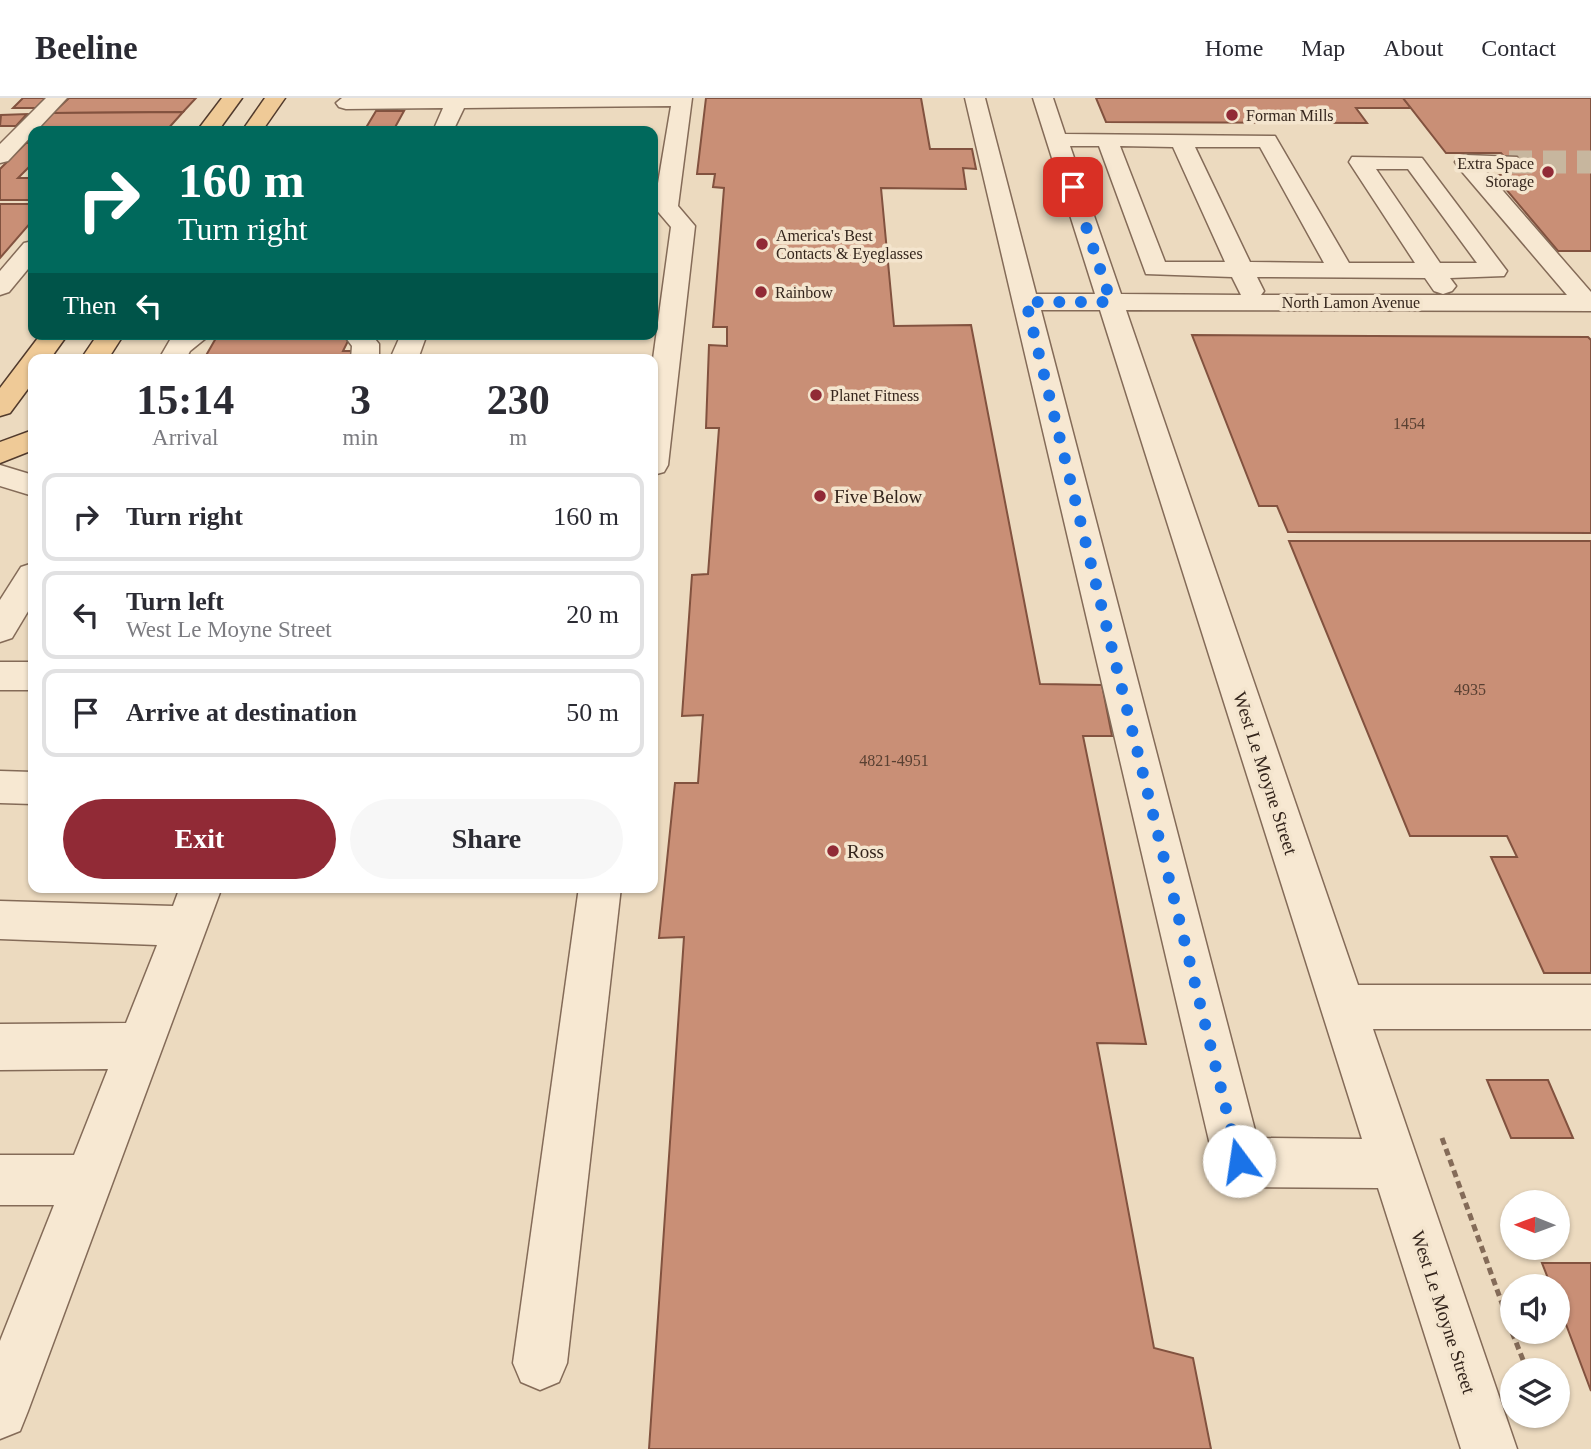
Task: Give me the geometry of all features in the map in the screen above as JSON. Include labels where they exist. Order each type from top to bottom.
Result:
[{"type":"main road","points":[[211,126],[232,98]]},
{"type":"main road","points":[[255,126],[275,98]]},
{"type":"main road","points":[[40,354],[50,340]]},
{"type":"main road","points":[[0,408],[28,370]]},
{"type":"main road","points":[[0,453],[28,441]]},
{"type":"street","points":[[29,126],[57,98]]},
{"type":"street","points":[[975,98],[1239,1161],[1394,1164]]},
{"type":"street","name":"West Le Moyne Street","points":[[1044,98],[1057,140],[1124,259],[1111,302],[1489,1449]]},
{"type":"street","points":[[336,122],[348,101],[682,99],[663,216],[683,226],[658,426]]},
{"type":"street","points":[[445,126],[456,102]]},
{"type":"street","points":[[0,156],[28,128]]},
{"type":"street","points":[[1057,140],[1267,141],[1342,270]]},
{"type":"street","points":[[1107,140],[1124,259],[1155,269],[1433,270],[1495,271],[1414,163],[1360,162],[1433,270],[1454,303]]},
{"type":"street","points":[[1181,141],[1256,302]]},
{"type":"street","points":[[1509,162],[1466,162],[1589,303]]},
{"type":"street","points":[[2,284],[28,254]]},
{"type":"street","points":[[2,284],[28,282]]},
{"type":"street","name":"North Lamon Avenue","points":[[1026,302],[1589,303]]},
{"type":"street","points":[[175,354],[180,346],[189,340]]},
{"type":"street","points":[[0,466],[28,459]]},
{"type":"street","points":[[0,475],[28,484]]},
{"type":"street","points":[[0,629],[28,583]]},
{"type":"street","points":[[0,676],[28,676]]},
{"type":"street","points":[[0,787],[28,788]]},
{"type":"street","points":[[540,1363],[599,893]]},
{"type":"street","points":[[0,920],[194,906],[0,1411]]},
{"type":"street","points":[[1343,1007],[1591,1007]]},
{"type":"street","points":[[0,1047],[141,1046]]},
{"type":"street","points":[[0,1180],[88,1180]]},
{"type":"path","points":[[1440,1134],[1500,1298]]},
{"type":"building","points":[[23,98],[46,98],[36,108],[13,108]]},
{"type":"building","points":[[69,98],[196,98],[183,112],[53,113]]},
{"type":"building","points":[[706,98],[921,98],[930,149],[972,149],[976,169],[963,168],[966,189],[881,188],[894,326],[971,325],[1040,684],[1102,685],[1112,736],[1083,736],[1146,1044],[1097,1043],[1154,1348],[1193,1358],[1211,1449],[649,1449],[684,937],[659,938],[675,783],[698,783],[703,715],[682,716],[692,575],[708,574],[719,428],[706,428],[709,345],[727,346],[727,327],[713,327],[724,188],[713,187],[715,174],[697,174]]},
{"type":"building","name":"Forman Mills","points":[[1096,98],[1403,98],[1411,108],[1356,108],[1367,123],[1106,122]]},
{"type":"building","name":"Extra Space Storage","points":[[1403,98],[1591,98],[1591,251],[1558,251],[1494,175],[1507,175],[1503,169],[1515,169],[1501,153],[1446,153]]},
{"type":"building","points":[[376,111],[404,111],[396,126],[367,126]]},
{"type":"building","points":[[183,112],[170,126],[39,126],[53,113]]},
{"type":"building","points":[[27,114],[16,126],[0,126],[1,115]]},
{"type":"building","points":[[28,143],[28,168],[18,178],[28,178],[28,200],[0,200],[0,169]]},
{"type":"building","points":[[0,204],[28,204],[28,226],[0,258]]},
{"type":"building","points":[[1192,335],[1588,337],[1591,340],[1591,533],[1288,532],[1277,506],[1259,506]]},
{"type":"building","points":[[215,340],[348,340],[343,351],[355,351],[354,354],[207,354]]},
{"type":"building","points":[[1289,541],[1591,541],[1591,973],[1544,973],[1491,857],[1517,857],[1507,836],[1410,836]]},
{"type":"building","points":[[1487,1080],[1548,1080],[1573,1138],[1511,1138]]},
{"type":"building","points":[[1542,1263],[1591,1263],[1591,1391],[1570,1335],[1570,1274],[1546,1274]]},
{"type":"tunnel","points":[[1509,162],[1591,162]]},
{"type":"place","name":"Forman Mills","points":[[1232,115]]},
{"type":"place","name":"Extra Space Storage","points":[[1548,172]]},
{"type":"place","name":"America's Best Contacts & Eyeglasses","points":[[762,244]]},
{"type":"place","name":"Rainbow","points":[[761,292]]},
{"type":"place","name":"Planet Fitness","points":[[816,395]]},
{"type":"place","name":"Five Below","points":[[820,496]]},
{"type":"place","name":"Ross","points":[[833,851]]},
{"type":"route","points":[[1073,187],[1111,302],[1026,302],[1239,1161]]}]
